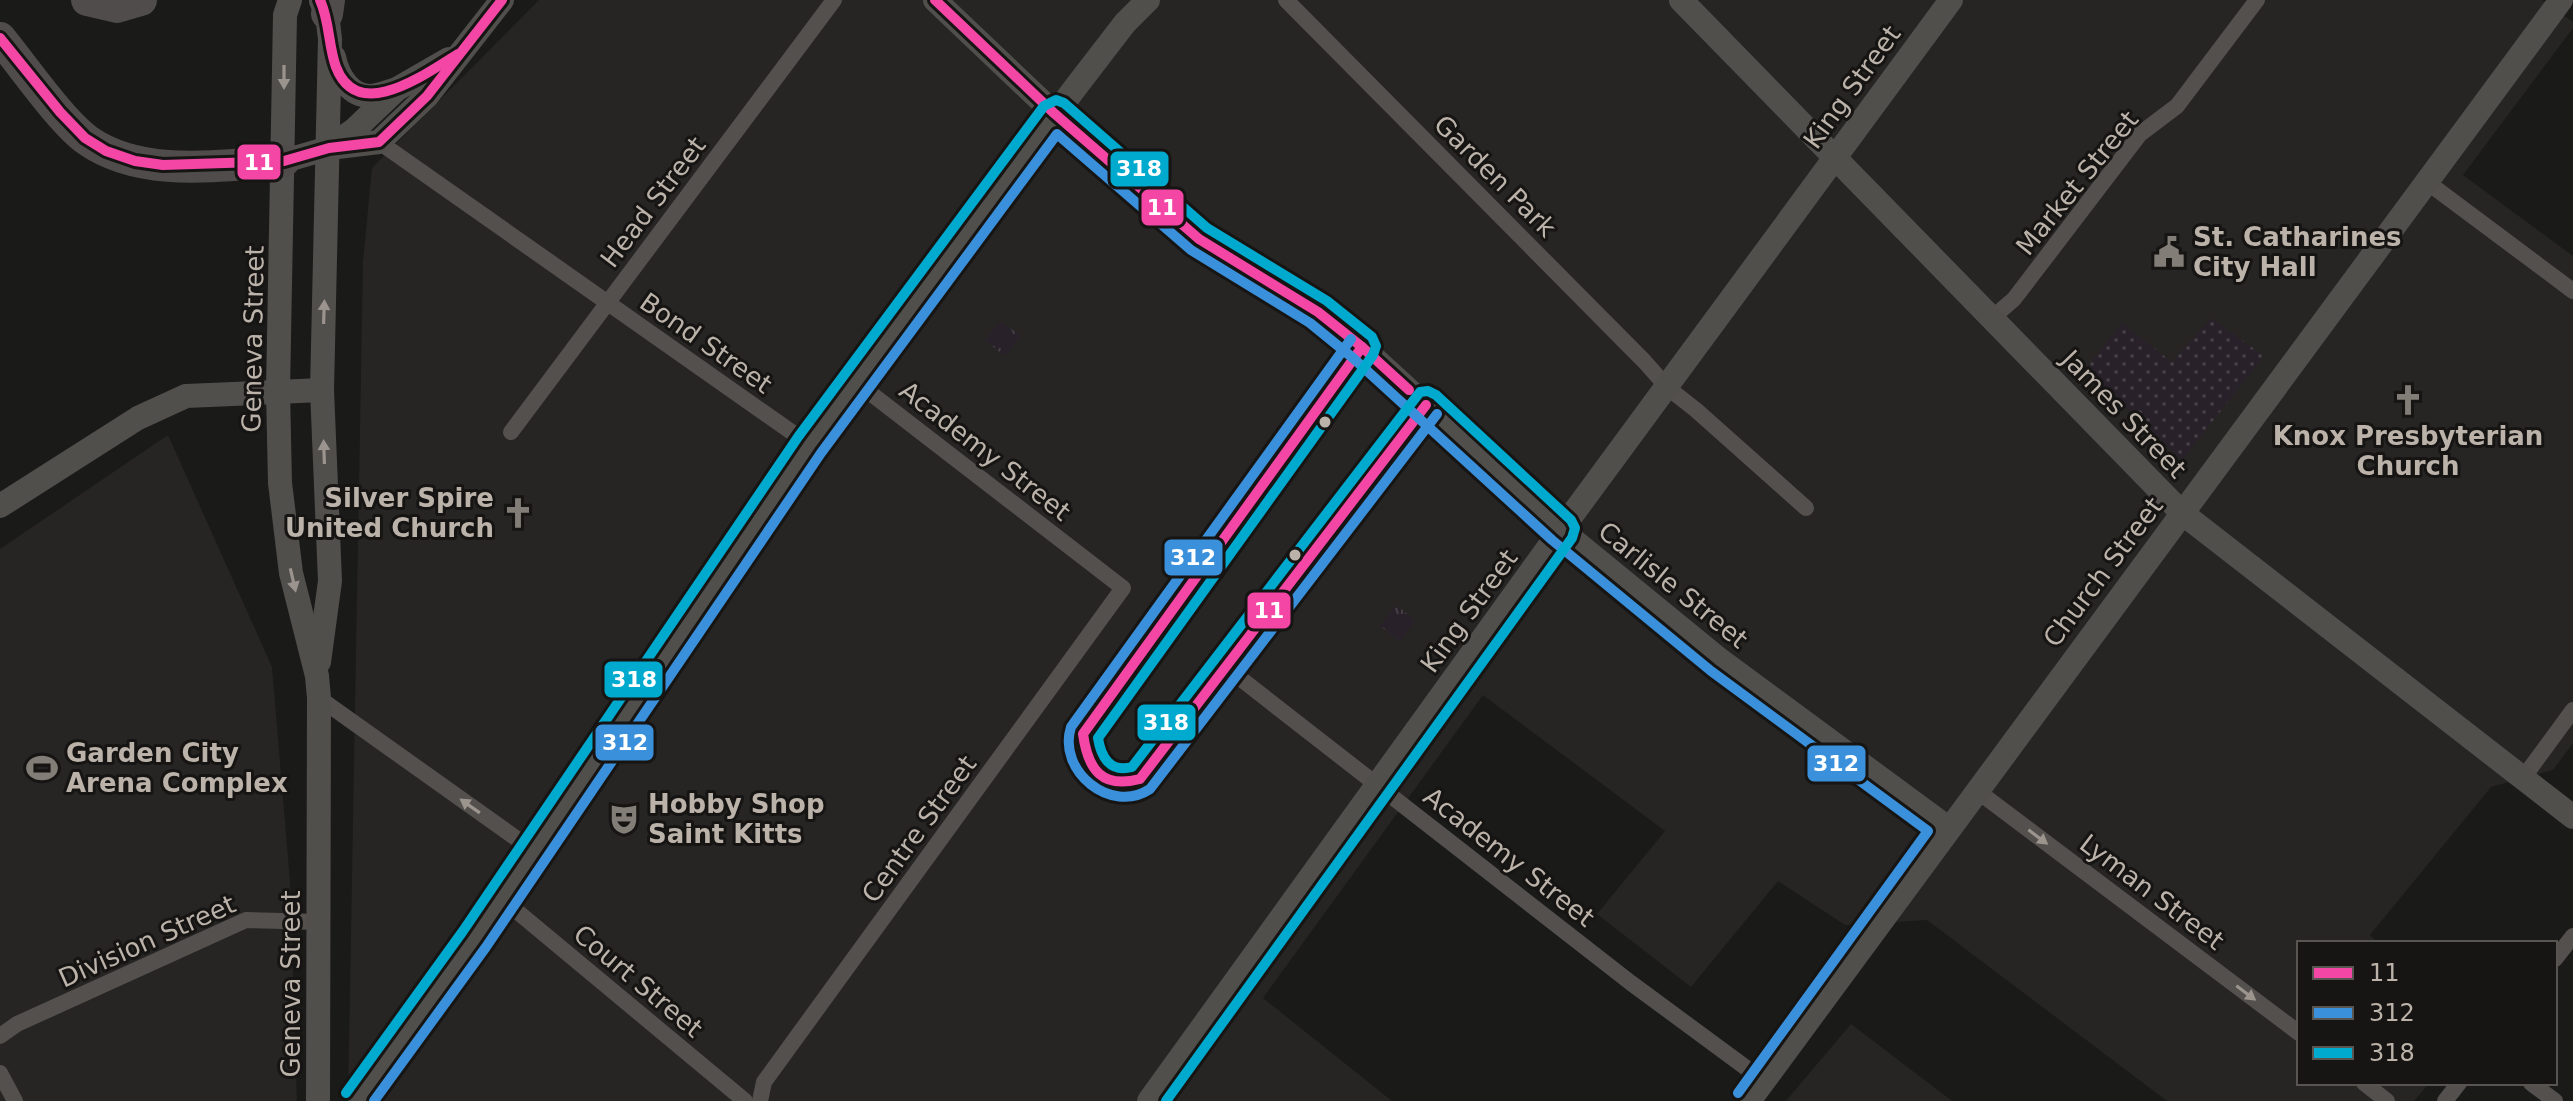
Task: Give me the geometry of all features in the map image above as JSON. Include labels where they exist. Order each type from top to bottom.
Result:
[{"type":"highway","points":[[87,0],[117,7],[141,0]]},
{"type":"highway","points":[[0,38],[77,130],[106,151],[135,161],[163,165],[284,161]]},
{"type":"street","name":"Geneva Street","points":[[290,0],[285,15],[278,391],[280,483],[291,573],[318,687]]},
{"type":"street","points":[[284,161],[329,148],[379,142],[427,96],[502,0]]},
{"type":"street","name":"Head Street","points":[[511,432],[834,0]]},
{"type":"street","name":"Carlisle Street","points":[[935,0],[1055,114],[1199,239],[1318,312],[1362,347],[1561,530],[1720,660],[1948,828]]},
{"type":"street","points":[[357,1101],[534,851],[810,445],[1055,114],[1125,23],[1148,0]]},
{"type":"street","name":"Garden Park","points":[[1286,0],[1668,388],[1806,508]]},
{"type":"street","name":"James Street","points":[[1681,0],[2182,513],[2573,817]]},
{"type":"street","name":"King Street","points":[[1149,1101],[1561,530],[1951,0]]},
{"type":"street","name":"Market Street","points":[[1991,319],[2014,299],[2140,134],[2177,106],[2257,0]]},
{"type":"street","name":"Church Street","points":[[1749,1101],[2561,0]]},
{"type":"street","name":"Geneva Street","points":[[318,1101],[318,687],[330,581],[322,390],[329,148],[327,13]]},
{"type":"street","points":[[327,13],[337,71],[346,85],[370,96],[397,89]]},
{"type":"street","points":[[329,148],[355,129],[397,89],[462,51]]},
{"type":"street","name":"Bond Street","points":[[379,142],[810,445]]},
{"type":"street","points":[[2427,182],[2573,291]]},
{"type":"street","name":"Academy Street","points":[[856,382],[1123,588]]},
{"type":"street","points":[[0,506],[138,418],[186,396],[322,390]]},
{"type":"street","name":"Centre Street","points":[[760,1101],[764,1082],[1123,588]]},
{"type":"street","name":"Academy Street","points":[[1227,668],[1631,983],[1764,1081]]},
{"type":"street","points":[[318,687],[534,851]]},
{"type":"street","points":[[2523,778],[2573,710]]},
{"type":"street","name":"Lyman Street","points":[[1976,790],[2297,1031]]},
{"type":"street","name":"Court Street","points":[[501,898],[745,1101]]},
{"type":"street","name":"Division Street","points":[[0,1036],[22,1022],[246,920],[320,922]]},
{"type":"street","points":[[2557,956],[2573,936]]},
{"type":"street","points":[[0,1073],[15,1101]]},
{"type":"street","points":[[2367,1085],[2387,1101]]},
{"type":"street","points":[[2445,1101],[2457,1085]]},
{"type":"street","points":[[2534,1085],[2555,1101]]},
{"type":"shaded area","points":[[539,0],[2542,0],[2573,22],[2573,28],[2463,175],[2573,256],[2573,743],[2553,770],[2491,787],[2370,935],[2376,941],[2297,941],[2297,1085],[2427,1085],[2414,1101],[2167,1101],[1927,920],[1845,925],[1778,881],[1691,987],[1597,914],[1665,831],[1483,695],[1263,998],[1392,1101],[348,1101],[363,262],[372,168]]},
{"type":"shaded area","points":[[168,435],[272,667],[290,882],[297,1101],[0,1101],[0,549]]},
{"type":"shaded area","points":[[1851,1024],[1952,1101],[1786,1101]]},
{"type":"green space","points":[[2211,318],[2264,356],[2182,460],[2084,371],[2122,323],[2172,362]]},
{"type":"green space","points":[[1000,321],[1021,336],[1005,356],[985,340]]},
{"type":"green space","points":[[1396,605],[1416,621],[1400,641],[1380,626]]},
{"type":"transit line","name":"11","points":[[320,0],[336,67],[346,84],[360,92],[376,93],[393,89],[458,54]]},
{"type":"transit line","name":"11","points":[[0,38],[60,112],[85,138],[106,151],[135,161],[163,165],[284,161],[329,148],[379,142],[427,96],[502,0]]},
{"type":"transit line","name":"11","points":[[935,0],[1055,114],[1199,239],[1318,312],[1409,390]]},
{"type":"transit line","name":"318","points":[[346,1093],[463,931],[798,437],[1044,106],[1056,100],[1064,103],[1207,228],[1327,301],[1372,337],[1376,346],[1373,355],[1098,738],[1108,762],[1118,768],[1132,767],[1420,392],[1428,391],[1436,395],[1571,520],[1575,528],[1572,538],[1166,1101]]},
{"type":"transit line","name":"312","points":[[374,1101],[486,947],[821,453],[1057,134],[1191,250],[1310,323],[1353,358],[1552,540],[1711,671],[1928,831],[1738,1093]]},
{"type":"transit line","name":"312","points":[[1351,339],[1071,727],[1069,743],[1072,759],[1091,784],[1119,796],[1135,796],[1150,789],[1437,414]]},
{"type":"transit line","name":"11","points":[[1362,347],[1083,734],[1089,758],[1099,774],[1116,781],[1140,779],[1426,405]]},
{"type":"place","name":"St. Catharines City Hall","points":[[2169,252]]},
{"type":"place","name":"Knox Presbyterian Church","points":[[2408,400]]},
{"type":"place","name":"Silver Spire United Church","points":[[518,513]]},
{"type":"place","name":"Garden City Arena Complex","points":[[42,768]]},
{"type":"place","name":"Hobby Shop Saint Kitts","points":[[624,819]]}]
